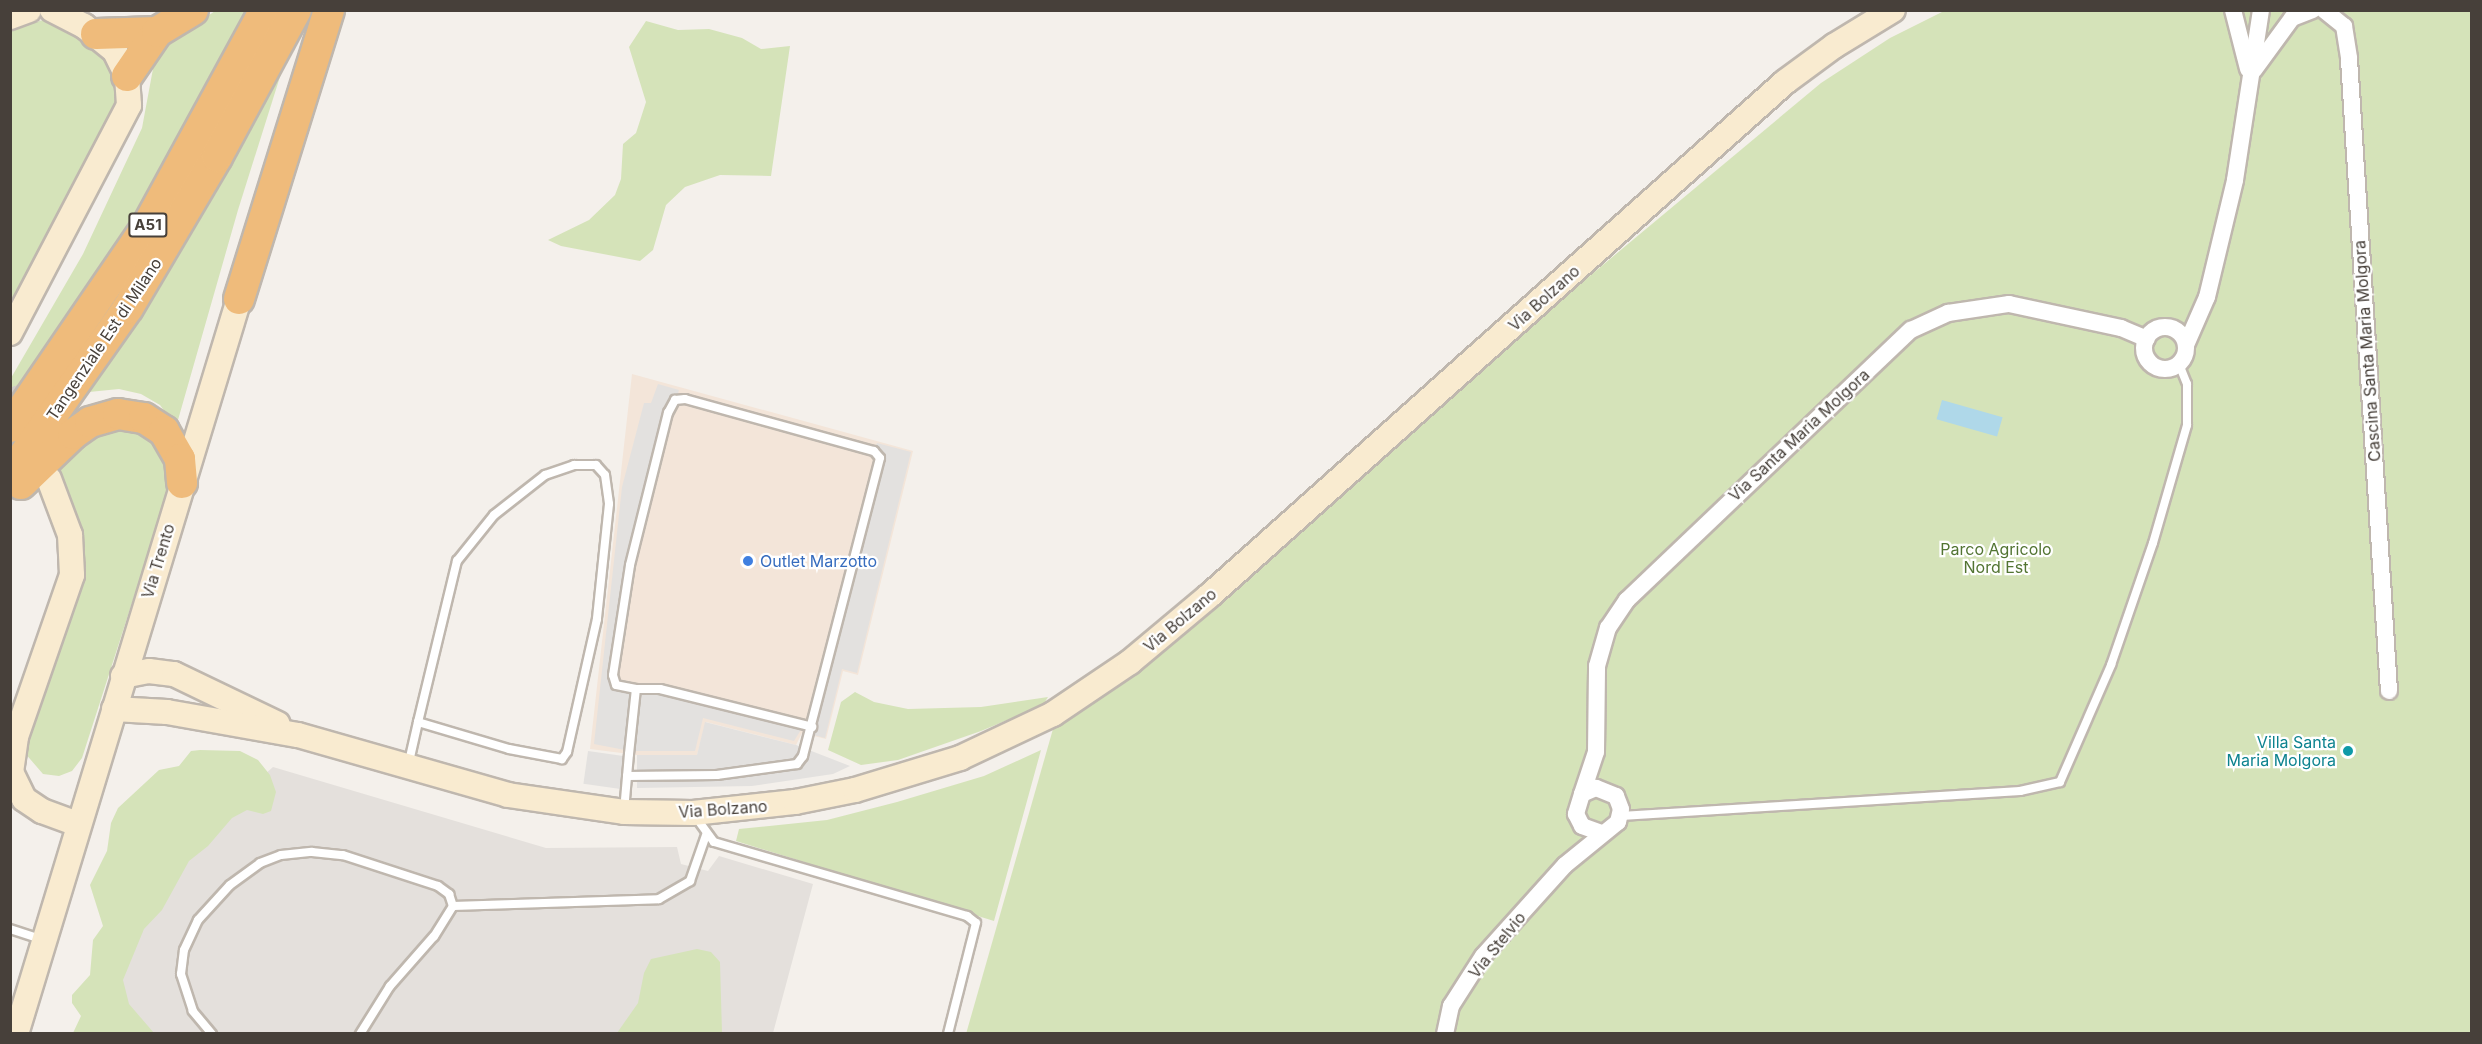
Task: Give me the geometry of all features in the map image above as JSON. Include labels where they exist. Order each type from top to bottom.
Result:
[{"type":"highway","points":[[127,76],[157,32],[193,10]]},
{"type":"highway","name":"Tangenziale Est di Milano","points":[[10,427],[146,228],[265,10]]},
{"type":"highway","name":"Tangenziale Est di Milano","points":[[10,475],[128,308],[218,157],[297,10]]},
{"type":"highway","points":[[239,299],[329,10]]},
{"type":"highway","points":[[90,25],[157,32]]},
{"type":"highway","points":[[10,494],[73,434],[90,422],[118,414],[144,418],[164,431],[180,459],[182,483]]},
{"type":"street","points":[[10,333],[122,125],[129,105],[127,76],[114,51],[90,25],[52,10]]},
{"type":"street","name":"Via Bolzano","points":[[298,735],[508,795],[624,812],[693,813],[795,802],[907,776],[1010,736],[1090,690],[1209,596],[1785,82],[1893,10]]},
{"type":"street","points":[[2234,10],[2250,75]]},
{"type":"street","points":[[2186,345],[2180,333],[2168,327],[2156,330],[2147,339],[2145,353],[2152,364],[2166,369],[2179,364],[2207,297],[2235,180],[2261,10]]},
{"type":"street","points":[[2250,75],[2292,18],[2313,10]]},
{"type":"street","points":[[10,17],[28,11]]},
{"type":"street","name":"Cascina Santa Maria Molgora","points":[[2329,12],[2344,26],[2349,59],[2389,691]]},
{"type":"street","name":"Via Trento","points":[[16,1034],[76,824],[114,709],[239,299]]},
{"type":"street","name":"Via Santa Maria Molgora","points":[[1596,752],[1597,666],[1608,628],[1627,600],[1911,330],[1948,313],[2010,304],[2121,328],[2147,339]]},
{"type":"street","points":[[49,479],[70,535],[72,575],[16,737],[11,772],[24,798],[42,811],[76,824]]},
{"type":"street","points":[[123,675],[149,671],[187,678],[298,735]]},
{"type":"street","points":[[114,709],[167,712],[298,735]]},
{"type":"street","points":[[1596,752],[1611,791],[1620,802],[1621,816],[1614,827],[1601,833],[1588,830],[1578,820],[1576,807],[1596,752]]},
{"type":"street","points":[[1582,794],[1596,788],[1611,791]]},
{"type":"street","name":"Via Stelvio","points":[[1565,865],[1578,820]]},
{"type":"street","name":"Via Stelvio","points":[[1445,1034],[1451,1006],[1484,956],[1565,865],[1601,833]]},
{"type":"lane","points":[[1621,816],[2020,791],[2060,782],[2111,665],[2153,543],[2187,425],[2187,384],[2179,364]]},
{"type":"lane","points":[[627,776],[717,775],[797,764],[812,727],[880,458],[874,451],[685,399],[675,400],[668,413],[630,565],[613,675],[616,685],[636,689],[660,689],[812,727]]},
{"type":"lane","points":[[408,766],[418,722],[457,561],[494,515],[545,475],[574,465],[596,465],[605,476],[608,490],[607,527],[597,619],[567,752],[561,759],[509,749],[418,722]]},
{"type":"lane","points":[[624,812],[636,689]]},
{"type":"lane","points":[[693,813],[706,835],[714,842],[968,916],[975,923],[948,1034]]},
{"type":"lane","points":[[453,906],[659,899],[690,881],[706,835]]},
{"type":"lane","points":[[212,1034],[193,1011],[184,990],[184,950],[198,920],[230,885],[260,863],[281,855],[312,852],[343,855],[438,886],[449,894],[453,906]]},
{"type":"lane","points":[[360,1034],[390,986],[434,936],[453,906]]},
{"type":"lane","points":[[10,929],[44,940]]},
{"type":"shaded area","name":"Outlet Marzotto","points":[[632,374],[913,451],[858,675],[843,671],[826,739],[802,733],[796,745],[706,722],[697,755],[637,755],[590,749]]},
{"type":"shaded area","points":[[658,384],[679,390],[630,565],[613,675],[616,684],[660,689],[804,725],[794,741],[703,718],[695,751],[630,751],[594,744],[622,487],[644,403],[651,403]]},
{"type":"shaded area","points":[[877,443],[911,452],[857,673],[842,669],[825,738],[810,734],[880,458],[874,451]]},
{"type":"shaded area","points":[[705,722],[796,745],[850,766],[833,774],[752,786],[637,788],[637,755],[697,755]]},
{"type":"shaded area","points":[[588,751],[629,757],[624,789],[583,784]]},
{"type":"shaded area","points":[[273,767],[546,848],[677,847],[681,864],[708,871],[719,856],[813,884],[773,1033],[138,1033],[111,995],[170,858]]},
{"type":"green space","points":[[215,11],[255,11],[172,166],[11,414],[11,378],[83,254],[142,128],[155,58],[160,49]]},
{"type":"green space","name":"Parco Agricolo Nord Est","points":[[1944,11],[2471,11],[2471,1033],[966,1034],[1055,722],[1821,83],[1890,38]]},
{"type":"green space","points":[[43,20],[64,26],[106,57],[117,79],[118,103],[21,293],[11,304],[11,30]]},
{"type":"green space","points":[[646,21],[678,30],[709,29],[742,38],[761,49],[790,46],[771,176],[720,175],[685,187],[666,205],[653,250],[640,261],[561,246],[548,240],[589,220],[615,195],[621,179],[623,144],[636,133],[646,102],[629,47]]},
{"type":"green space","points":[[284,64],[238,210],[176,427],[160,405],[141,394],[119,389],[89,392],[157,287]]},
{"type":"green space","points":[[129,419],[166,448],[169,488],[82,758],[72,771],[59,776],[43,774],[24,752],[25,740],[81,561],[81,528],[54,460],[74,438]]},
{"type":"green space","points":[[855,692],[874,702],[908,709],[981,707],[1048,697],[1043,705],[981,731],[898,760],[861,765],[828,750],[841,702]]},
{"type":"green space","points":[[1041,750],[994,921],[736,841],[739,829],[827,820],[897,802],[984,776]]},
{"type":"green space","points":[[191,751],[240,751],[258,760],[270,775],[276,792],[271,811],[263,814],[247,810],[232,818],[208,846],[189,861],[162,910],[144,929],[123,980],[129,1004],[154,1033],[73,1033],[81,1016],[72,1003],[72,995],[90,975],[93,940],[103,926],[90,885],[107,851],[111,823],[118,808],[159,770],[179,766]]},
{"type":"green space","points":[[697,949],[711,952],[720,962],[722,1033],[617,1033],[638,1003],[644,973],[651,959]]},
{"type":"water","points":[[1942,400],[2003,417],[1997,437],[1936,419]]},
{"type":"tunnel","points":[[10,388],[26,424]]},
{"type":"place","name":"Outlet Marzotto","points":[[748,561]]},
{"type":"place","name":"Villa Santa Maria Molgora","points":[[2348,751]]}]
